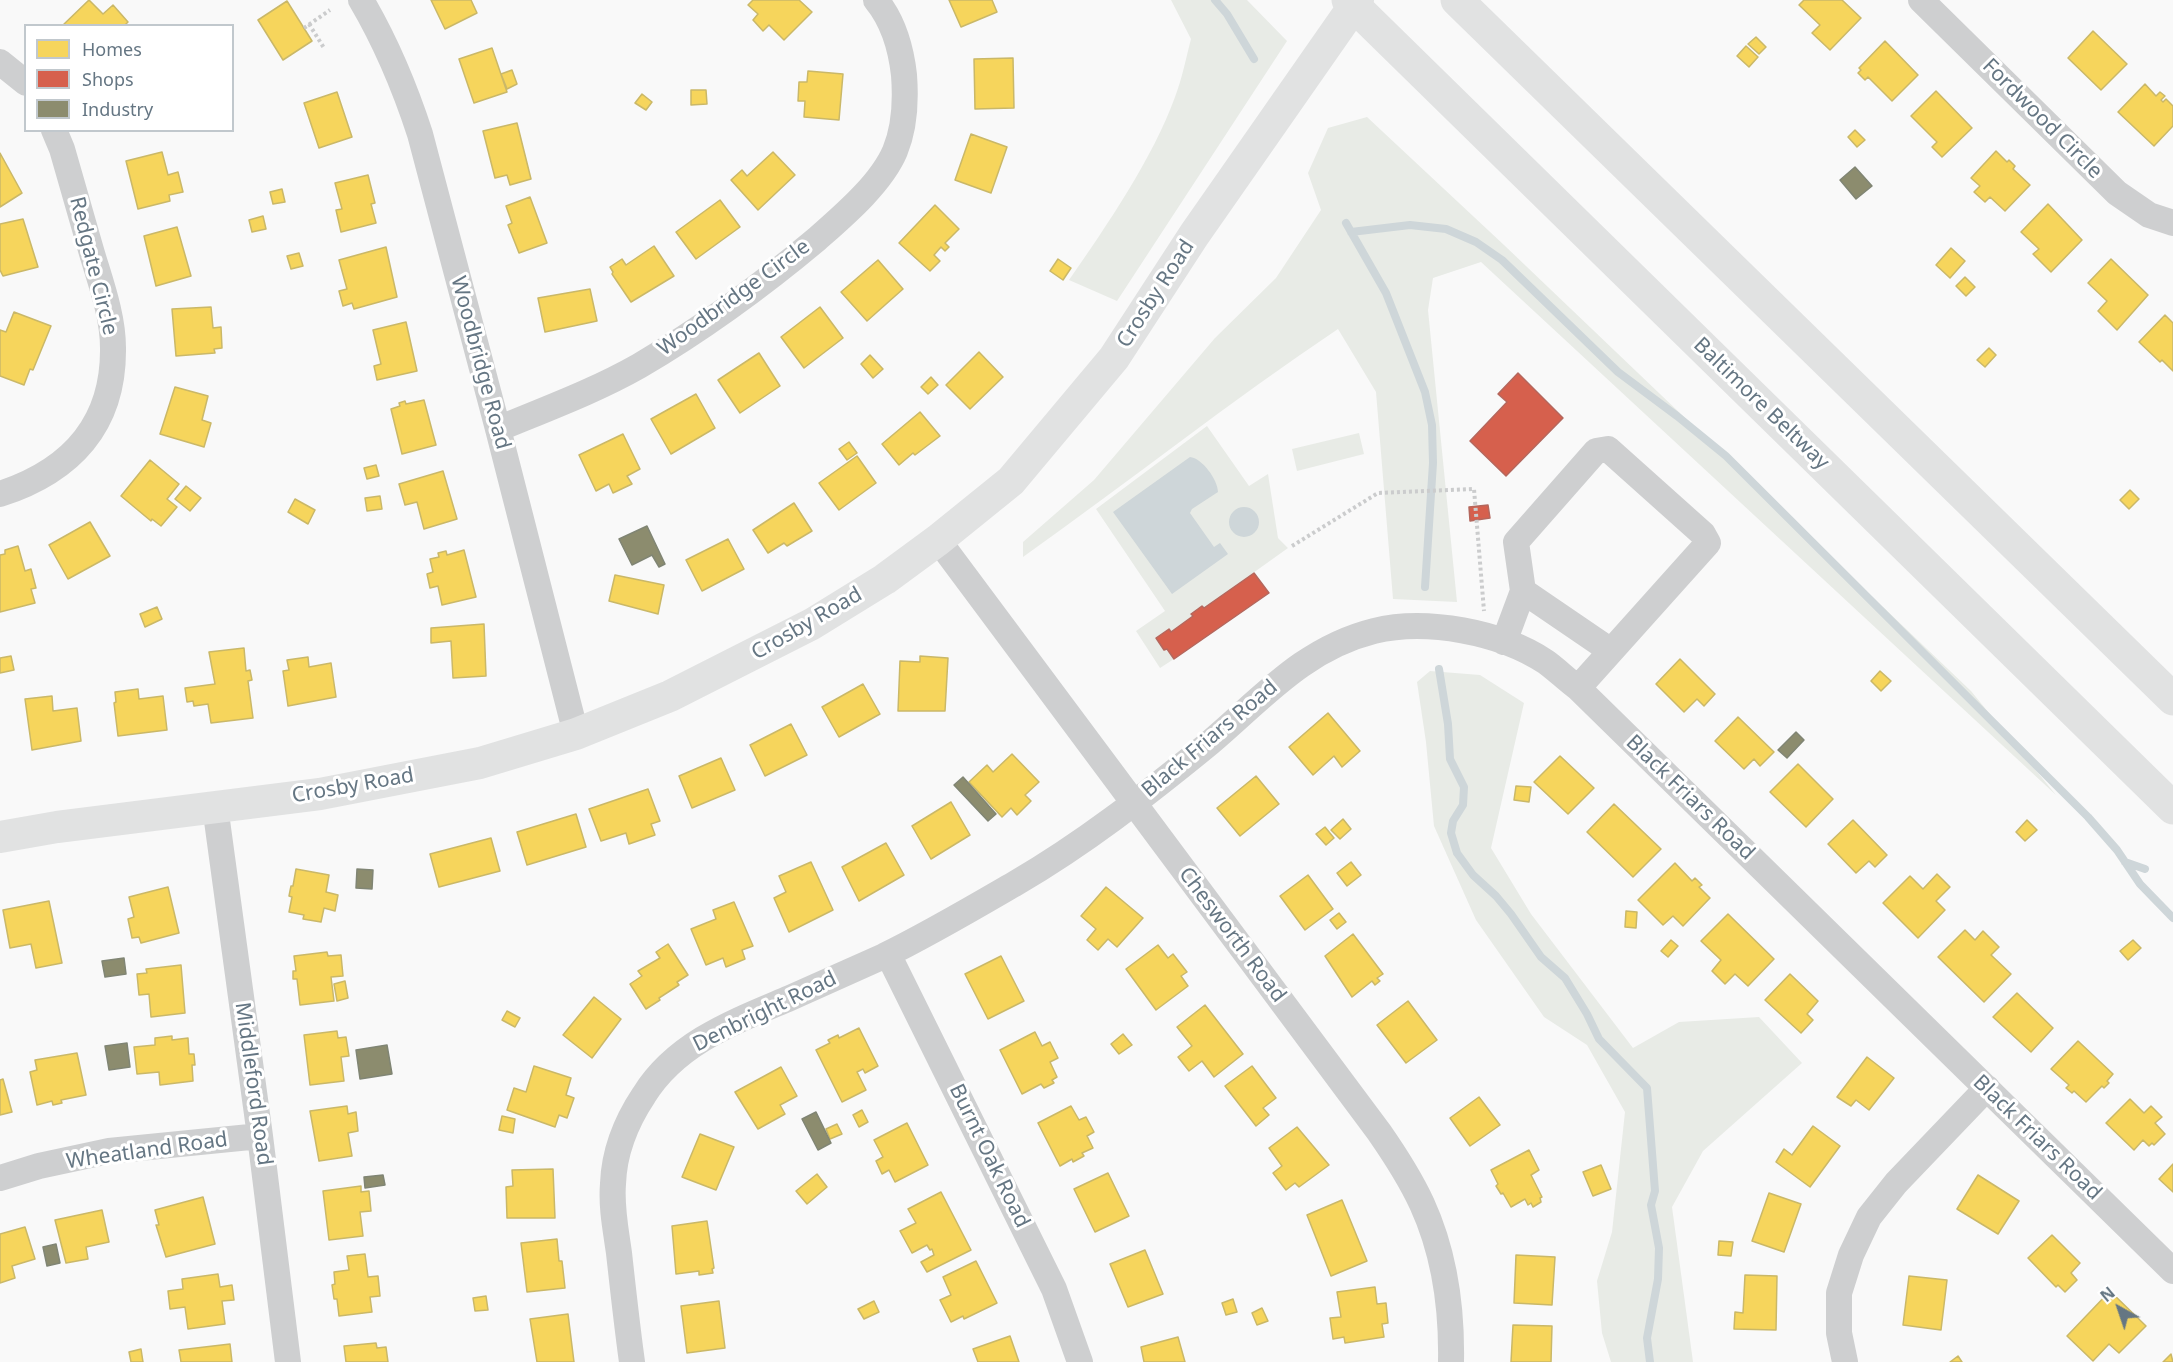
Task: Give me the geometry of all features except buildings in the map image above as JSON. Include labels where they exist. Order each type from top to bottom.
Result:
[{"type":"highway","name":"Baltimore Beltway","points":[[1348,0],[2173,808]]},
{"type":"highway","points":[[1457,0],[2173,699]]},
{"type":"main road","name":"Crosby Road","points":[[0,837],[57,827],[320,794],[480,763],[576,734],[670,696],[812,624],[885,579],[1011,481],[1114,358],[1194,235],[1358,0]]},
{"type":"street","name":"Woodbridge Road","points":[[361,0],[380,31],[404,86],[420,134],[576,734]]},
{"type":"street","name":"Woodbridge Circle","points":[[498,429],[576,396],[638,366],[708,322],[777,273],[838,221],[874,183],[894,152],[903,123],[905,92],[902,54],[897,37],[894,28],[876,0]]},
{"type":"street","name":"Fordwood Circle","points":[[1921,0],[2117,193],[2149,215],[2173,223]]},
{"type":"street","points":[[0,62],[24,81]]},
{"type":"street","name":"Redgate Circle","points":[[0,494],[41,478],[67,459],[88,437],[102,410],[112,376],[113,346],[108,310],[62,149],[55,132]]},
{"type":"street","points":[[1495,639],[1523,591],[1516,542],[1596,451],[1608,448],[1703,534],[1708,543],[1578,688]]},
{"type":"street","name":"Chesworth Road","points":[[938,540],[1379,1132],[1404,1169],[1423,1206],[1437,1247],[1447,1290],[1452,1334],[1451,1362]]},
{"type":"street","points":[[1523,591],[1611,651]]},
{"type":"street","name":"Black Friars Road","points":[[1133,803],[1208,744],[1278,682],[1313,655],[1345,640],[1378,630],[1446,628],[1514,645],[1546,662],[1578,688],[2173,1271]]},
{"type":"street","name":"Denbright Road","points":[[632,1362],[615,1222],[613,1185],[617,1154],[627,1123],[646,1091],[669,1064],[698,1040],[740,1019],[888,954],[1020,880],[1133,803]]},
{"type":"street","name":"Middleford Road","points":[[214,806],[260,1136],[288,1362]]},
{"type":"street","name":"Burnt Oak Road","points":[[888,954],[1054,1289],[1080,1362]]},
{"type":"street","points":[[1845,1362],[1839,1333],[1839,1293],[1851,1255],[1869,1217],[1896,1183],[1987,1088]]},
{"type":"street","name":"Wheatland Road","points":[[0,1178],[39,1166],[109,1151],[260,1136]]},
{"type":"path","points":[[304,28],[330,10]]},
{"type":"path","points":[[309,24],[324,48]]},
{"type":"path","points":[[1292,546],[1378,493],[1474,489],[1495,639]]},
{"type":"shaded area","points":[[1171,0],[1247,0],[1287,41],[1117,301],[1069,280],[1142,168],[1175,97],[1191,39]]},
{"type":"shaded area","points":[[1367,117],[1971,691],[2056,795],[1481,262],[1433,278],[1428,310],[1457,602],[1393,599],[1376,392],[1338,329],[1258,384],[1023,557],[1023,542],[1094,480],[1215,338],[1276,278],[1321,210],[1308,173],[1328,128]]},
{"type":"shaded area","points":[[1207,426],[1249,486],[1268,474],[1278,538],[1288,548],[1204,608],[1202,606],[1191,613],[1193,616],[1171,632],[1168,629],[1156,638],[1174,659],[1160,668],[1136,631],[1165,611],[1096,509]]},
{"type":"shaded area","points":[[1359,433],[1364,454],[1297,471],[1292,449]]},
{"type":"shaded area","points":[[1190,457],[1195,458],[1208,470],[1218,492],[1192,509],[1190,513],[1214,547],[1220,543],[1228,554],[1172,594],[1113,512]]},
{"type":"shaded area","points":[[1244,507],[1250,508],[1258,516],[1258,528],[1250,536],[1244,537],[1238,536],[1230,528],[1229,522],[1230,516],[1238,508]]},
{"type":"shaded area","points":[[1430,671],[1480,675],[1524,703],[1491,848],[1531,914],[1633,1048],[1679,1022],[1759,1017],[1802,1063],[1703,1151],[1672,1207],[1693,1362],[1611,1362],[1602,1333],[1597,1281],[1612,1232],[1625,1112],[1587,1045],[1544,1017],[1476,920],[1434,826],[1426,742],[1417,682]]},
{"type":"waterway","points":[[1215,0],[1227,14],[1254,59]]},
{"type":"waterway","points":[[1346,223],[1386,293],[1425,392],[1432,425],[1433,463],[1425,587]]},
{"type":"waterway","points":[[1351,232],[1410,225],[1446,229],[1476,242],[1502,260],[1618,372],[1726,456],[2088,817],[2117,850],[2140,884],[2173,918]]},
{"type":"waterway","points":[[1439,669],[1448,724],[1450,759],[1464,787],[1463,805],[1453,821],[1451,833],[1457,853],[1473,875],[1496,896],[1511,914],[1541,957],[1565,978],[1599,1039],[1647,1088],[1655,1191],[1651,1205],[1659,1248],[1658,1279],[1647,1338],[1650,1362]]},
{"type":"waterway","points":[[2125,862],[2145,869]]}]
